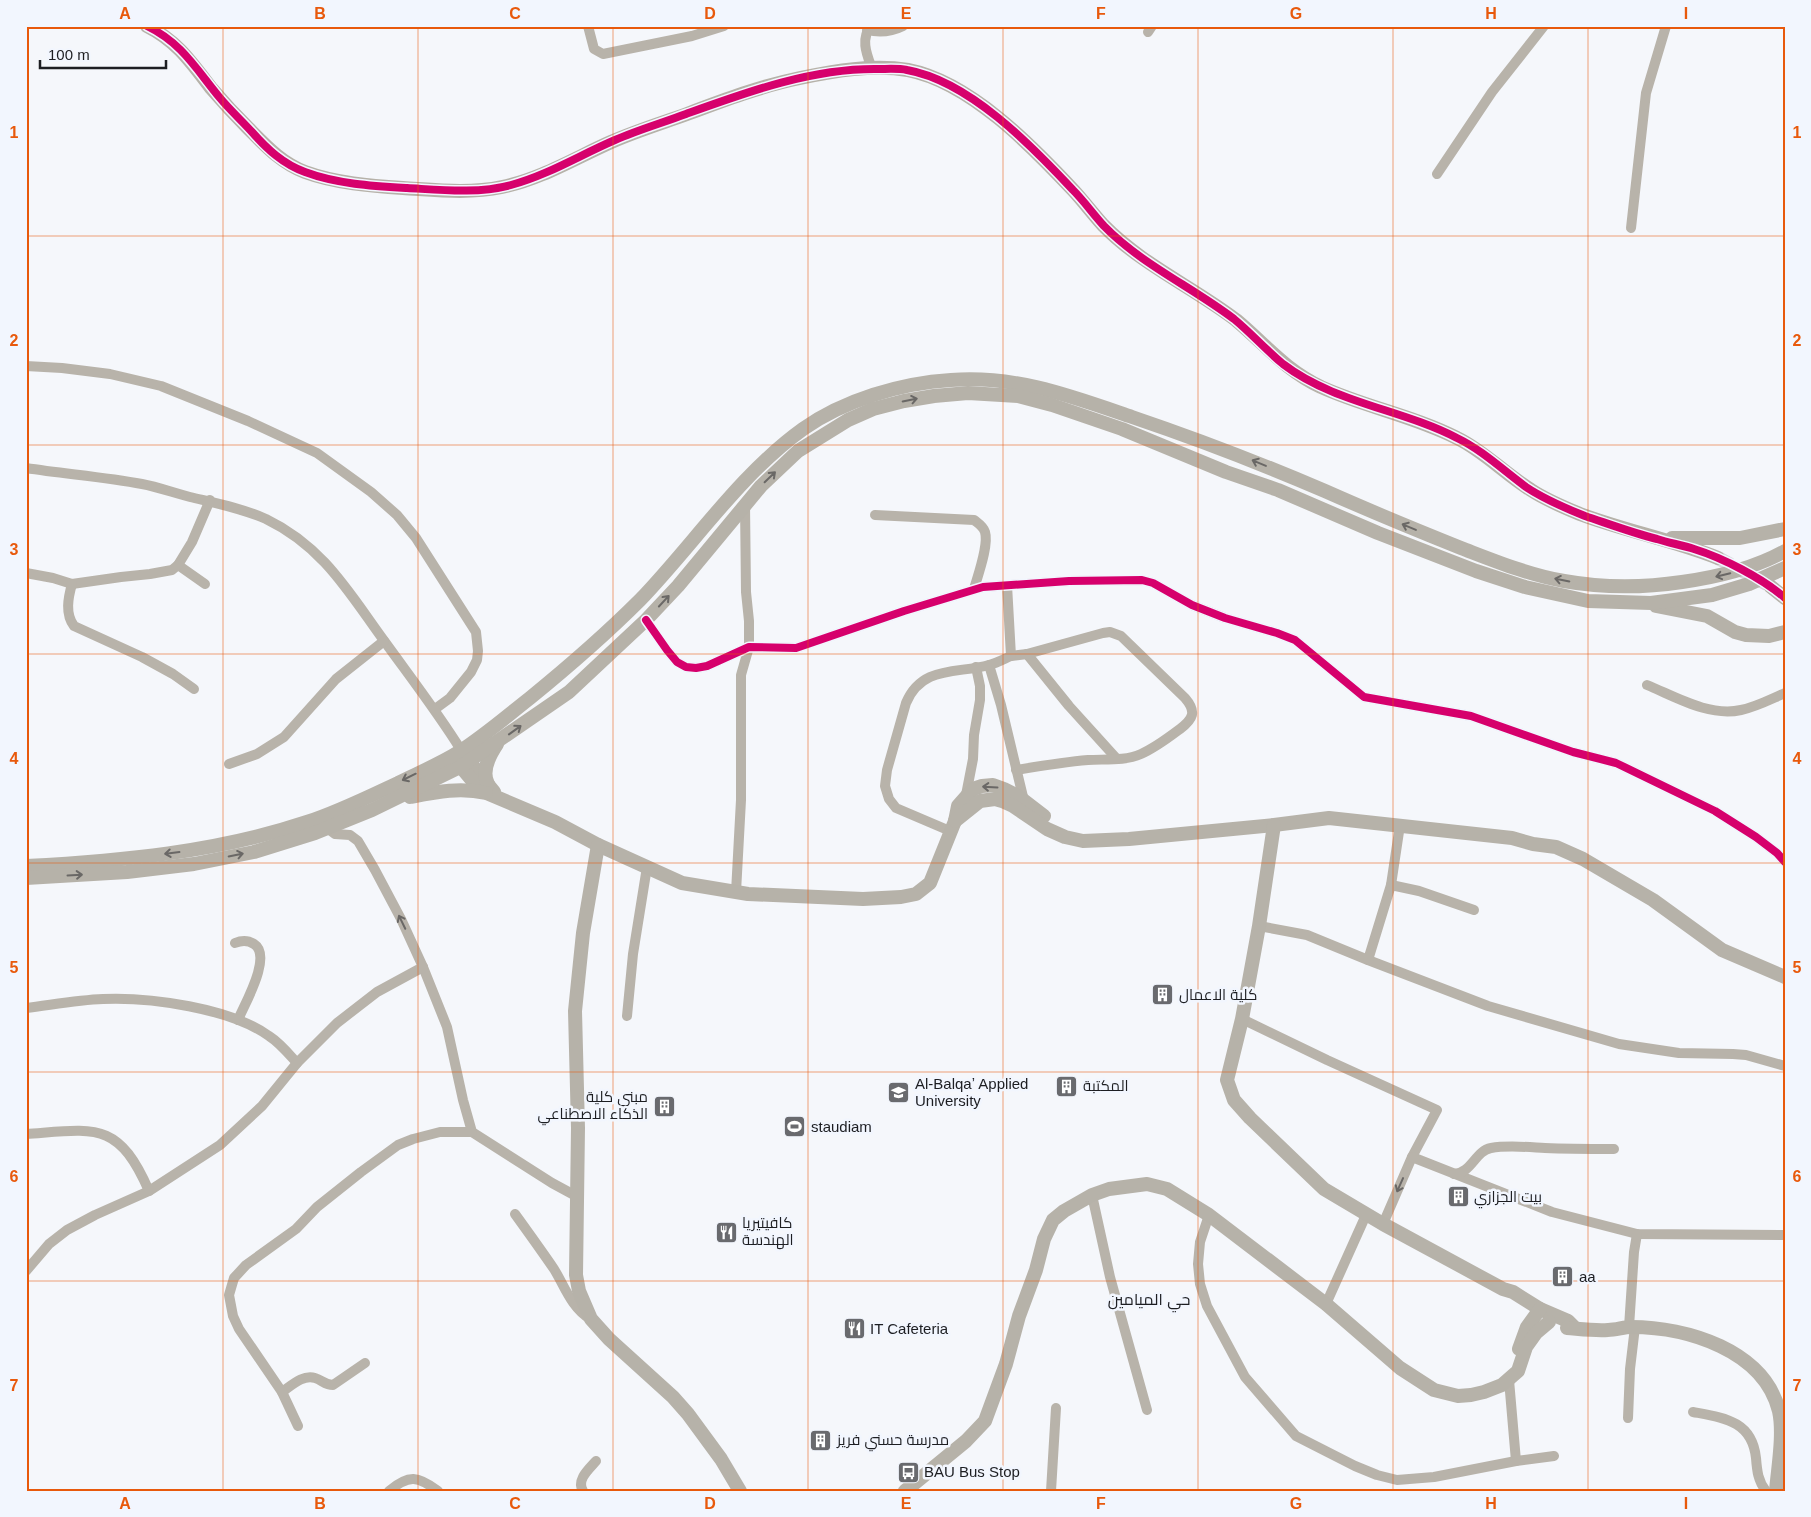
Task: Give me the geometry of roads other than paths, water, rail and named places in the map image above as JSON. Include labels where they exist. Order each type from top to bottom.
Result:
[{"type":"street","points":[[146,26],[172,41],[224,104],[264,145],[295,168],[308,173],[361,184],[438,190],[486,190],[508,186],[536,177],[616,140],[782,82],[836,71],[872,69],[906,70],[928,76],[962,91],[1003,122],[1054,169],[1104,226],[1148,263],[1191,289],[1235,320],[1299,375],[1349,398],[1431,425],[1456,437],[1472,446],[1531,490],[1550,501],[1581,514],[1656,539],[1698,550],[1718,558]]},
{"type":"street","points":[[588,26],[594,49],[603,54],[692,36],[724,26]]},
{"type":"street","points":[[872,69],[865,50],[865,37],[869,28],[877,32],[887,32],[903,26]]},
{"type":"street","points":[[1437,174],[1492,92],[1544,26]]},
{"type":"street","points":[[1631,228],[1646,93],[1666,26]]},
{"type":"street","points":[[26,366],[110,374],[161,386],[309,448],[371,492],[397,514],[416,538],[476,632],[477,660],[471,672],[450,698],[435,709]]},
{"type":"street","points":[[26,878],[127,872],[194,864],[254,852],[327,828],[390,801],[461,759],[610,629],[643,596],[753,473],[804,428],[834,412],[890,390],[918,384],[974,379],[1010,381],[1044,387],[1244,457],[1419,531],[1530,573],[1562,581],[1620,587],[1707,579],[1761,564],[1785,552]]},
{"type":"street","points":[[26,866],[96,862],[187,851],[243,840],[309,822],[497,743],[569,692],[646,620],[678,586],[760,486],[798,451],[848,420],[874,409],[904,401],[934,396],[968,394],[1018,396],[1052,405],[1278,490],[1378,533],[1476,571],[1525,588],[1588,601],[1651,603],[1712,595],[1749,584],[1785,568]]},
{"type":"street","points":[[26,468],[144,484],[210,500],[266,520],[289,533],[315,552],[342,581],[435,709],[476,785],[598,845],[682,883],[736,892],[863,899],[901,897],[916,894],[930,883],[958,806],[973,789],[982,786],[1004,789],[1055,823],[1094,840]]},
{"type":"street","points":[[1278,490],[1284,474]]},
{"type":"street","points":[[26,573],[72,584],[172,570],[178,565],[192,542],[210,500]]},
{"type":"street","points":[[736,892],[741,800],[741,675],[749,647],[745,504]]},
{"type":"street","points":[[875,515],[974,520],[982,526],[986,533],[985,545],[974,589]]},
{"type":"street","points":[[1656,539],[1740,538],[1785,529]]},
{"type":"street","points":[[178,565],[205,584]]},
{"type":"street","points":[[646,620],[677,662],[686,667],[696,668],[707,666],[749,647],[796,648],[904,610],[974,589],[1069,580],[1142,580],[1153,583],[1192,605],[1225,618],[1277,633],[1294,640],[1364,697],[1471,716],[1573,752],[1616,763],[1715,811],[1756,837],[1777,853],[1785,862]]},
{"type":"street","points":[[72,584],[68,612],[74,626],[142,657],[173,674],[194,689]]},
{"type":"street","points":[[1008,585],[1011,656]]},
{"type":"street","points":[[1770,586],[1785,598]]},
{"type":"street","points":[[1712,595],[1710,608],[1716,620]]},
{"type":"street","points":[[1651,603],[1664,608],[1698,614],[1716,620],[1730,629],[1746,635],[1769,636],[1785,632]]},
{"type":"street","points":[[952,826],[896,808],[889,799],[885,786],[887,770],[910,693],[933,674],[989,665],[1011,656],[1027,654],[1103,633],[1115,633],[1130,644],[1190,704],[1192,718],[1188,723],[1165,741],[1141,754],[1117,759],[1050,764],[1016,770]]},
{"type":"street","points":[[229,764],[257,754],[284,736],[336,679],[384,641]]},
{"type":"street","points":[[1027,654],[1117,759]]},
{"type":"street","points":[[989,665],[1001,705],[1024,801]]},
{"type":"street","points":[[966,795],[973,759],[975,726],[980,700],[980,686],[976,666]]},
{"type":"street","points":[[1648,685],[1694,705],[1722,711],[1742,710],[1785,693]]},
{"type":"street","points":[[489,790],[484,777],[485,768],[497,743]]},
{"type":"street","points":[[390,801],[450,790],[489,790]]},
{"type":"street","points":[[952,826],[980,801],[994,799],[1013,806],[1047,829],[1065,837],[1083,841],[1128,839],[1329,818],[1512,838],[1533,844],[1556,847],[1583,859],[1653,900],[1722,950],[1785,977]]},
{"type":"street","points":[[1274,825],[1259,926],[1242,1019],[1227,1080],[1234,1100],[1250,1118],[1324,1189],[1366,1215],[1503,1289],[1513,1292],[1549,1322],[1564,1328],[1598,1330],[1632,1327],[1681,1334],[1719,1345],[1752,1367],[1761,1376],[1775,1399],[1781,1425],[1776,1491]]},
{"type":"street","points":[[1368,960],[1391,885],[1400,825]]},
{"type":"street","points":[[327,828],[335,834],[353,836],[363,848],[401,920],[423,967],[447,1027],[462,1100],[472,1132]]},
{"type":"street","points":[[591,1319],[579,1291],[576,1275],[578,1128],[575,1011],[583,933],[598,845]]},
{"type":"street","points":[[628,1016],[633,954],[647,867]]},
{"type":"street","points":[[1391,885],[1419,891],[1474,910]]},
{"type":"street","points":[[1259,926],[1307,935],[1488,1006],[1619,1044],[1679,1053],[1733,1054],[1785,1066]]},
{"type":"street","points":[[235,943],[246,941],[252,943],[261,952],[256,980],[238,1020]]},
{"type":"street","points":[[26,1271],[49,1244],[67,1230],[95,1215],[149,1191],[220,1145],[262,1106],[297,1063],[337,1023],[377,992],[423,967]]},
{"type":"street","points":[[26,1008],[103,999],[146,1001],[205,1010],[238,1020],[268,1035],[278,1042],[297,1063]]},
{"type":"street","points":[[1242,1019],[1437,1110],[1412,1157],[1383,1224]]},
{"type":"street","points":[[26,1134],[88,1131],[112,1138],[128,1153],[137,1166],[149,1191]]},
{"type":"street","points":[[298,1426],[282,1392],[239,1329],[233,1316],[229,1295],[234,1278],[246,1265],[296,1228],[318,1207],[361,1172],[398,1145],[434,1133],[472,1132],[552,1183],[576,1196]]},
{"type":"street","points":[[1453,1174],[1466,1170],[1489,1148],[1528,1147],[1614,1150]]},
{"type":"street","points":[[1412,1157],[1552,1212],[1637,1234],[1785,1235]]},
{"type":"street","points":[[906,1491],[966,1441],[985,1421],[1006,1364],[1019,1316],[1053,1220],[1064,1211],[1092,1195],[1109,1189],[1140,1184],[1167,1189],[1209,1215],[1326,1304],[1400,1368],[1434,1390],[1458,1396],[1472,1395],[1490,1390],[1512,1377],[1519,1369],[1526,1347],[1532,1337],[1549,1322]]},
{"type":"street","points":[[1092,1195],[1110,1277],[1147,1410]]},
{"type":"street","points":[[515,1214],[554,1270],[572,1302],[582,1314],[591,1319],[610,1340],[688,1414],[722,1459],[739,1490]]},
{"type":"street","points":[[1209,1215],[1200,1242],[1198,1264],[1200,1284],[1207,1306],[1245,1377],[1296,1436],[1355,1466],[1377,1475],[1397,1480],[1434,1477],[1516,1461],[1554,1456]]},
{"type":"street","points":[[1326,1304],[1366,1215]]},
{"type":"street","points":[[1628,1418],[1634,1252],[1637,1234]]},
{"type":"street","points":[[1538,1312],[1568,1321],[1574,1328]]},
{"type":"street","points":[[1516,1461],[1512,1377],[1524,1333],[1538,1312]]},
{"type":"street","points":[[282,1392],[306,1377],[315,1378],[324,1384],[333,1385],[365,1363]]},
{"type":"street","points":[[1051,1491],[1056,1408]]},
{"type":"street","points":[[1693,1412],[1722,1419],[1743,1428],[1752,1440],[1760,1484],[1766,1491]]},
{"type":"street","points":[[583,1491],[580,1486],[581,1481],[596,1461]]},
{"type":"street","points":[[389,1491],[404,1480],[412,1478],[421,1480],[438,1491]]},
{"type":"tunnel","points":[[1718,558],[1767,584]]},
{"type":"place","name":"كلية الاعمال","points":[[1163,995]]},
{"type":"place","name":"المكتبة","points":[[1067,1086]]},
{"type":"place","name":"Al-Balqaʼ Applied University","points":[[899,1093]]},
{"type":"place","name":"مبنى كلية الذكاء الاصطناعي","points":[[664,1106]]},
{"type":"place","name":"staudiam","points":[[795,1127]]},
{"type":"place","name":"بيت الجزازي","points":[[1458,1197]]},
{"type":"place","name":"كافيتيريا الهندسة","points":[[726,1232]]},
{"type":"place","name":"aa","points":[[1563,1277]]},
{"type":"place","name":"IT Cafeteria","points":[[854,1329]]},
{"type":"place","name":"مدرسة حسني فريز","points":[[821,1440]]},
{"type":"place","name":"BAU Bus Stop","points":[[908,1472]]},
{"type":"district","name":"حي الميامين","points":[[1149,1299]]}]
